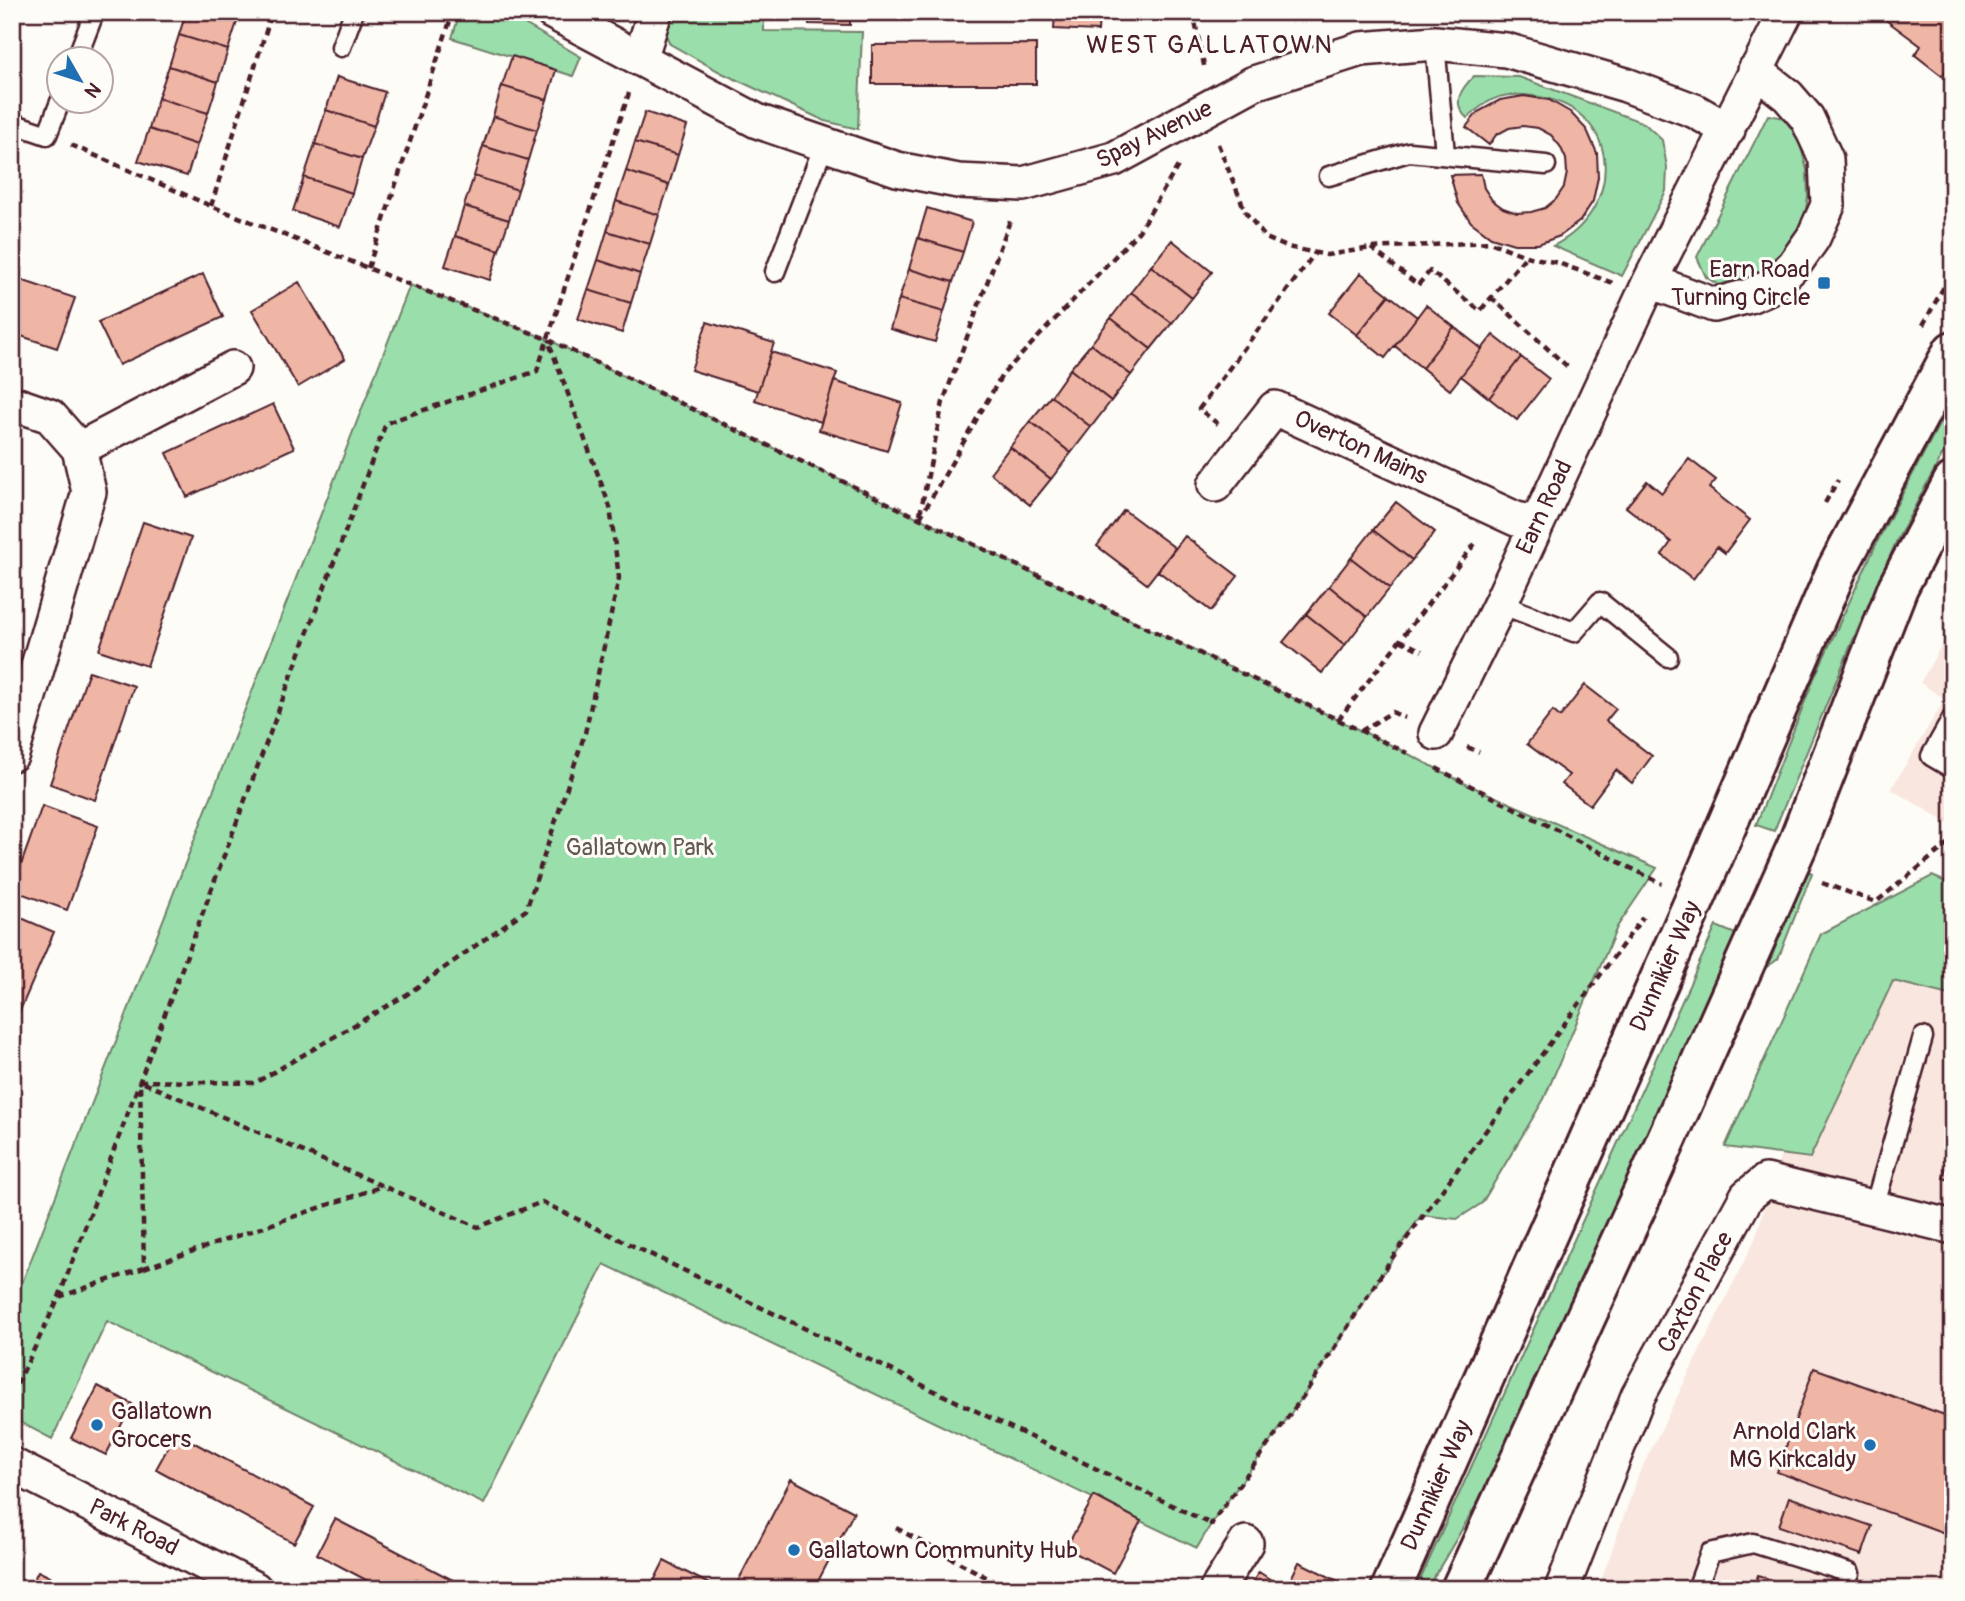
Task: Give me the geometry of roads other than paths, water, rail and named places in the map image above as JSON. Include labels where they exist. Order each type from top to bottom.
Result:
[{"type":"main road","name":"Dunnikier Way","points":[[1391,1589],[1696,897],[1837,569],[1953,351]]},
{"type":"main road","points":[[1461,1589],[1644,1190],[1797,846],[1898,587],[1953,482]]},
{"type":"street","name":"Spay Avenue","points":[[552,12],[757,121],[897,169],[958,181],[1023,184],[1114,159],[1254,83],[1361,49],[1435,43],[1506,50],[1626,85],[1695,111],[1728,130]]},
{"type":"street","points":[[640,59],[655,12]]},
{"type":"street","name":"Earn Road","points":[[1436,733],[1500,604],[1637,284],[1728,130],[1755,70],[1786,12]]},
{"type":"street","points":[[1637,284],[1714,304],[1749,296],[1772,286],[1794,265],[1813,238],[1828,205],[1826,159],[1807,118],[1788,96],[1755,70]]},
{"type":"street","points":[[79,449],[233,368]]},
{"type":"street","points":[[12,403],[50,416],[79,449],[89,492],[12,754]]},
{"type":"street","name":"Overton Mains","points":[[1215,485],[1275,408],[1516,519],[1536,523]]},
{"type":"street","name":"Caxton Place","points":[[1562,1589],[1638,1396],[1747,1196],[1766,1181],[1953,1227]]},
{"type":"street","name":"Park Road","points":[[12,1465],[255,1589]]},
{"type":"street","points":[[1217,1589],[1246,1543]]},
{"type":"lane","points":[[341,47],[354,12]]},
{"type":"lane","points":[[81,46],[93,16]]},
{"type":"lane","points":[[1435,43],[1445,154]]},
{"type":"lane","points":[[12,123],[47,135],[54,116]]},
{"type":"lane","points":[[775,272],[824,145]]},
{"type":"lane","points":[[1329,176],[1409,152],[1546,166]]},
{"type":"lane","points":[[1500,604],[1574,632],[1600,602],[1668,657]]},
{"type":"lane","points":[[1953,718],[1931,756],[1953,769]]},
{"type":"lane","points":[[1874,1208],[1923,1037]]},
{"type":"lane","points":[[1697,1589],[1710,1553],[1753,1543],[1850,1573]]},
{"type":"place","name":"Earn Road Turning Circle","points":[[1824,283]]},
{"type":"place","name":"Gallatown Grocers","points":[[97,1425]]},
{"type":"place","name":"Arnold Clark MG Kirkcaldy","points":[[1870,1445]]},
{"type":"place","name":"Gallatown Community Hub","points":[[794,1550]]},
{"type":"district","name":"WEST GALLATOWN","points":[[1210,44]]},
{"type":"park label","name":"Gallatown Park","points":[[640,847]]}]
